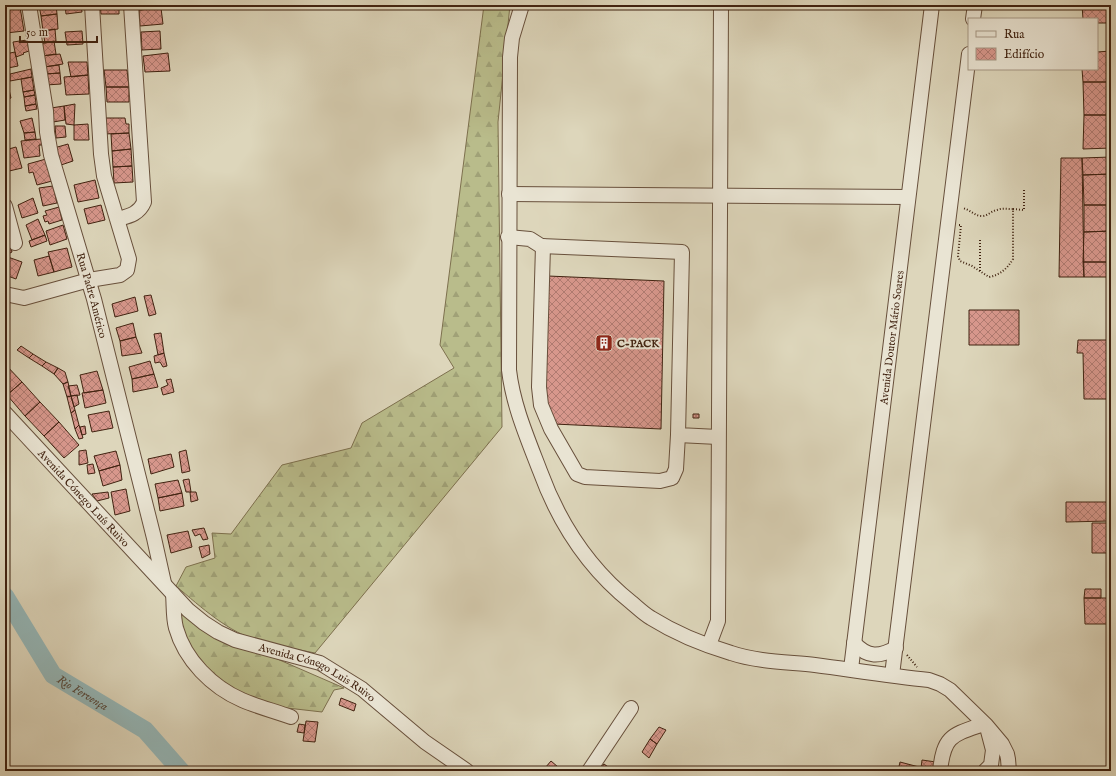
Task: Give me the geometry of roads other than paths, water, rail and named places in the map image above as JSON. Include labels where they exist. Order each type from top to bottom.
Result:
[{"type":"street","name":"Rua Padre Américo","points":[[29,5],[45,103],[47,132],[51,156],[89,280],[152,530],[164,584]]},
{"type":"street","points":[[5,294],[24,298],[89,280],[120,275],[127,270],[129,258],[104,176],[101,154],[92,5]]},
{"type":"street","points":[[118,219],[135,213],[141,208],[144,202],[130,5]]},
{"type":"street","points":[[522,5],[512,38],[510,57],[508,238],[509,370],[511,389],[518,414],[549,496],[569,533],[591,564],[617,591],[650,618],[691,638],[732,654],[929,680],[940,684],[955,694],[985,724],[1004,749],[1008,759],[1009,771]]},
{"type":"street","points":[[709,645],[718,621],[721,5]]},
{"type":"street","name":"Avenida Doutor Mário Soares","points":[[851,669],[932,5]]},
{"type":"street","points":[[973,18],[975,5]]},
{"type":"street","points":[[892,675],[900,648],[968,63]]},
{"type":"street","points":[[509,194],[908,197]]},
{"type":"street","points":[[5,206],[15,243]]},
{"type":"street","points":[[508,238],[530,239],[543,246],[682,252],[678,436],[676,469],[672,478],[660,481],[585,477],[577,474],[551,428],[541,406],[539,387],[543,246]]},
{"type":"street","name":"Avenida Cónego Luís Ruivo","points":[[5,413],[164,584]]},
{"type":"street","points":[[678,436],[718,437]]},
{"type":"street","name":"Avenida Cónego Luis Ruivo","points":[[164,584],[198,619],[218,632],[235,640],[320,663],[362,689],[425,742],[467,771]]},
{"type":"street","points":[[173,594],[176,628],[186,651],[197,667],[228,693],[244,701],[291,717]]},
{"type":"street","points":[[854,643],[868,654],[878,655],[900,648]]},
{"type":"street","points":[[589,771],[631,708]]},
{"type":"street","points":[[940,771],[940,761],[946,744],[954,736],[985,724]]},
{"type":"street","points":[[985,724],[993,750],[991,765],[985,771]]},
{"type":"waterway","name":"Rio Fervença","points":[[5,596],[53,675],[145,730],[181,771]]},
{"type":"place","name":"C-PACK","points":[[604,343]]}]
